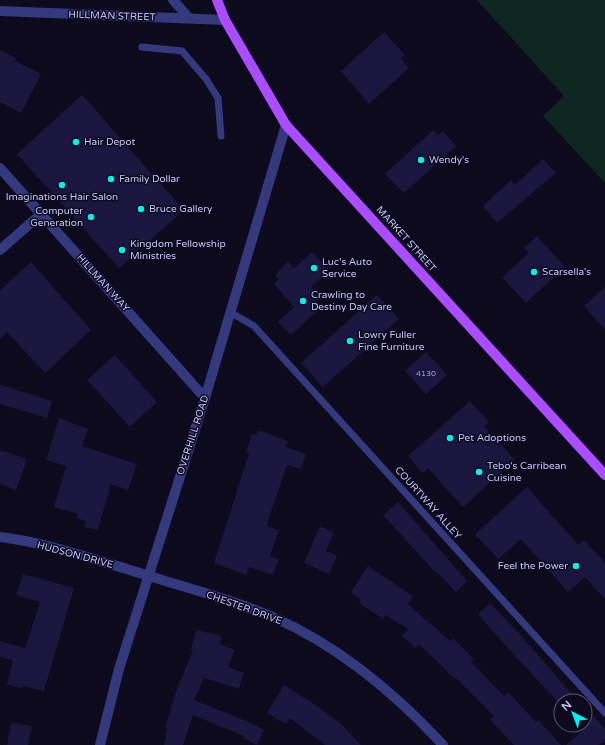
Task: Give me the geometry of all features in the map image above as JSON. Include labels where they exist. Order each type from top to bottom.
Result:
[{"type":"main road","name":"MARKET STREET","points":[[217,0],[225,20],[286,125],[605,475]]},
{"type":"street","points":[[173,0],[189,18]]},
{"type":"street","name":"HILLMAN STREET","points":[[0,11],[225,20]]},
{"type":"street","name":"OVERHILL ROAD","points":[[100,745],[119,669],[205,398],[286,125]]},
{"type":"street","name":"HILLMAN WAY","points":[[0,168],[205,398]]},
{"type":"street","points":[[0,250],[41,214]]},
{"type":"street","name":"HUDSON DRIVE","points":[[0,537],[71,552],[149,576]]},
{"type":"street","name":"CHESTER DRIVE","points":[[149,576],[272,616],[315,638],[355,663],[394,695],[443,745]]},
{"type":"lane","points":[[142,48],[182,51],[206,79],[218,98],[221,136]]},
{"type":"lane","name":"COURTWAY ALLEY","points":[[230,312],[254,326],[605,713]]},
{"type":"green space","points":[[477,0],[605,0],[605,183],[543,116],[564,96]]},
{"type":"building","points":[[384,32],[405,55],[401,58],[409,68],[369,104],[341,71]]},
{"type":"building","points":[[0,50],[16,58],[15,61],[41,74],[21,113],[0,102]]},
{"type":"building","points":[[82,95],[184,210],[119,268],[17,154]]},
{"type":"building","name":"Wendy's","points":[[433,130],[438,135],[443,131],[456,146],[404,193],[385,174]]},
{"type":"building","points":[[543,159],[556,173],[497,223],[483,206],[511,180],[515,185]]},
{"type":"building","name":"Scarsella's","points":[[537,236],[565,267],[526,303],[502,277],[529,253],[524,248]]},
{"type":"building","name":"Crawling to Destiny Day Care","points":[[312,252],[329,271],[311,287],[321,297],[312,304],[318,310],[291,335],[278,322],[294,307],[274,284],[279,279],[275,275],[288,262],[294,268]]},
{"type":"building","points":[[31,262],[91,330],[45,373],[7,332],[0,339],[0,290]]},
{"type":"building","points":[[605,287],[605,330],[584,306]]},
{"type":"building","name":"Lowry Fuller Fine Furniture","points":[[377,295],[399,319],[323,387],[301,363]]},
{"type":"building","points":[[426,352],[447,375],[426,394],[405,371]]},
{"type":"building","points":[[115,355],[157,402],[130,427],[87,380]]},
{"type":"building","points":[[0,385],[52,401],[47,418],[0,404]]},
{"type":"building","points":[[470,401],[489,422],[484,426],[515,460],[463,507],[428,468],[423,473],[408,456]]},
{"type":"building","points":[[59,418],[88,429],[82,446],[137,464],[128,490],[111,484],[98,530],[84,527],[86,521],[76,518],[78,514],[54,507],[66,466],[46,460]]},
{"type":"building","points":[[258,430],[288,441],[286,447],[306,454],[301,469],[287,465],[268,521],[267,526],[279,530],[270,556],[279,559],[273,575],[249,567],[246,575],[214,563],[249,453],[246,452],[252,434],[256,435]]},
{"type":"building","points":[[0,450],[27,459],[16,490],[0,484]]},
{"type":"building","points":[[527,487],[578,545],[584,540],[605,563],[605,599],[585,577],[568,592],[521,539],[498,559],[475,534]]},
{"type":"building","points":[[398,502],[467,581],[456,592],[437,572],[436,573],[383,515]]},
{"type":"building","points":[[320,526],[334,533],[326,551],[337,556],[329,574],[304,563]]},
{"type":"building","points":[[368,566],[413,596],[408,604],[450,641],[453,638],[474,659],[471,662],[504,696],[508,692],[536,722],[538,720],[561,745],[514,745],[490,720],[494,716],[456,678],[455,679],[419,644],[415,648],[402,636],[408,629],[386,615],[383,619],[359,603],[361,600],[351,592]]},
{"type":"building","points":[[23,574],[74,588],[44,691],[23,686],[22,688],[7,685],[13,660],[0,657],[0,641],[25,648],[40,602],[16,595]]},
{"type":"building","points":[[490,603],[517,631],[571,693],[553,693],[553,697],[478,614]]},
{"type":"building","points":[[196,630],[222,636],[220,644],[235,650],[228,667],[244,673],[239,689],[204,678],[194,700],[251,723],[264,730],[257,745],[243,738],[244,736],[193,715],[183,745],[164,745],[167,729],[165,728],[177,689],[193,651],[191,650]]},
{"type":"building","points":[[284,685],[311,702],[341,724],[361,745],[325,745],[290,718],[286,724],[267,713]]},
{"type":"building","points":[[594,716],[605,729],[605,740],[599,745],[566,745],[580,733],[593,733]]},
{"type":"building","points":[[11,723],[32,726],[28,745],[7,745]]},
{"type":"place","name":"Hair Depot","points":[[76,142]]},
{"type":"place","name":"Wendy's","points":[[421,160]]},
{"type":"place","name":"Family Dollar","points":[[111,179]]},
{"type":"place","name":"Imaginations Hair Salon","points":[[62,185]]},
{"type":"place","name":"Bruce Gallery","points":[[141,209]]},
{"type":"place","name":"Computer Generation","points":[[91,217]]},
{"type":"place","name":"Kingdom Fellowship Ministries","points":[[122,250]]},
{"type":"place","name":"Luc's Auto Service","points":[[314,268]]},
{"type":"place","name":"Scarsella's","points":[[534,272]]},
{"type":"place","name":"Crawling to Destiny Day Care","points":[[303,301]]},
{"type":"place","name":"Lowry Fuller Fine Furniture","points":[[350,341]]},
{"type":"place","name":"Pet Adoptions","points":[[450,438]]},
{"type":"place","name":"Tebo's Carribean Cuisine","points":[[479,472]]},
{"type":"place","name":"Feel the Power","points":[[576,566]]}]
